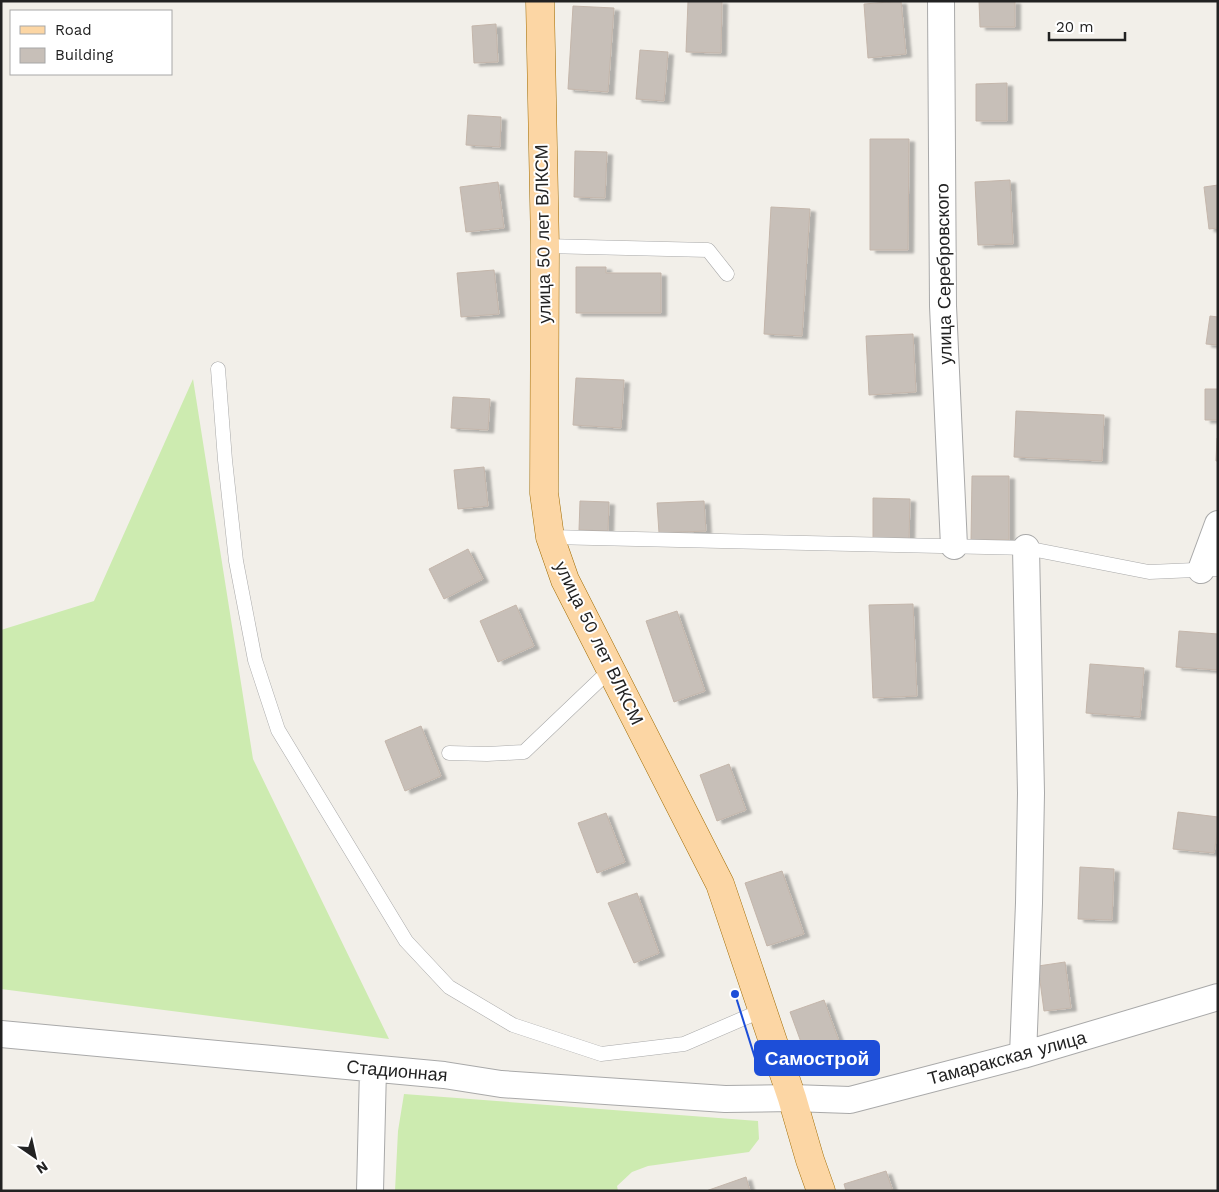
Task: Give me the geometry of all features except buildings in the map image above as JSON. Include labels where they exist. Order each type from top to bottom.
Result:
[{"type":"main road","name":"улица 50 лет ВЛКСМ","points":[[540,1],[545,246],[544,493],[550,538],[565,580],[720,884],[792,1098],[821,1191]]},
{"type":"street","name":"улица Серебровского","points":[[941,1],[943,306],[954,546]]},
{"type":"street","points":[[1209,570],[1218,524]]},
{"type":"street","points":[[1023,1055],[1031,792],[1026,548]]},
{"type":"street","name":"Тамаракская улица","points":[[792,1098],[850,1100],[1023,1055],[1218,997]]},
{"type":"street","name":"Стадионная","points":[[1,1034],[444,1075],[501,1084],[725,1099],[792,1098]]},
{"type":"street","points":[[370,1191],[373,1069]]},
{"type":"lane","points":[[545,246],[708,250],[727,274]]},
{"type":"lane","points":[[218,369],[225,460],[236,561],[255,660],[278,730],[406,941],[449,987],[513,1025],[601,1054],[684,1044],[763,1010]]},
{"type":"lane","points":[[550,538],[1026,548],[1149,572],[1209,570]]},
{"type":"lane","points":[[449,753],[487,754],[524,752],[610,670]]},
{"type":"green space","points":[[193,379],[253,759],[389,1039],[1,989],[1,630],[94,601]]},
{"type":"green space","points":[[404,1094],[758,1121],[759,1139],[749,1152],[648,1166],[632,1172],[617,1186],[618,1191],[395,1191],[398,1131]]},
{"type":"place","name":"Самострой","points":[[735,994]]}]
